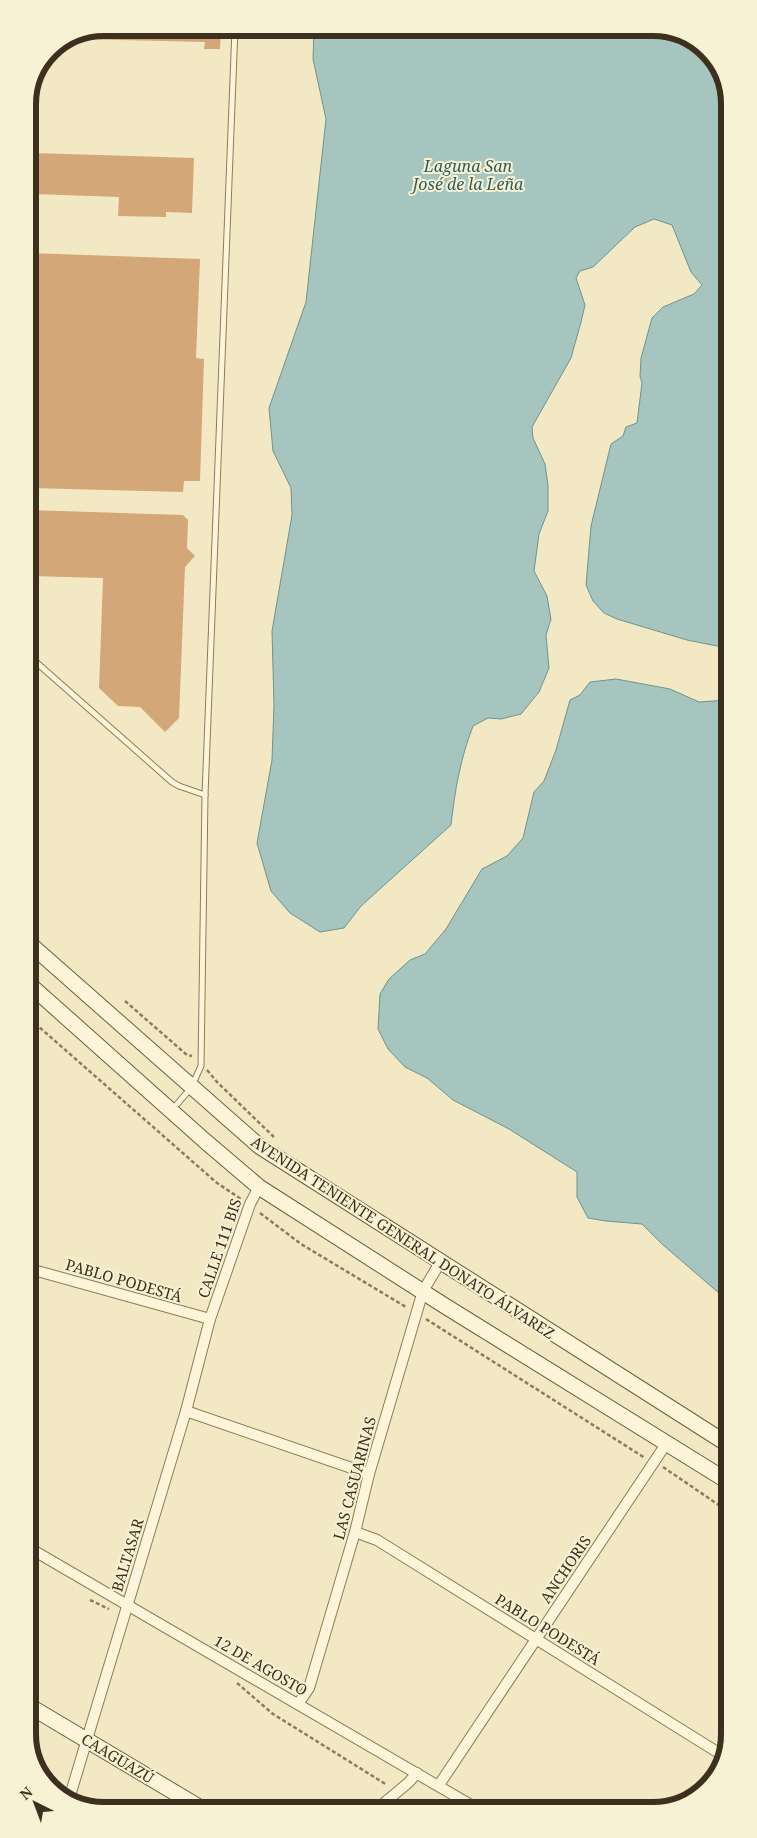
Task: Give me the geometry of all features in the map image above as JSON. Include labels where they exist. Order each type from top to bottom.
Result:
[{"type":"main road","name":"AVENIDA TENIENTE GENERAL DONATO ÁLVAREZ","points":[[36,949],[259,1146],[721,1441]]},
{"type":"main road","points":[[36,990],[259,1187],[721,1477]]},
{"type":"main road","name":"CAAGUAZÚ","points":[[36,1709],[191,1802]]},
{"type":"street","name":"CALLE 111 BIS","points":[[210,1320],[250,1204],[259,1187]]},
{"type":"street","name":"LAS CASUARINAS","points":[[298,1704],[309,1688],[355,1532],[369,1474],[422,1291],[440,1261]]},
{"type":"street","name":"PABLO PODESTÁ","points":[[36,1271],[210,1320]]},
{"type":"street","name":"BALTASAR","points":[[72,1793],[186,1411],[210,1320]]},
{"type":"street","points":[[186,1411],[369,1474]]},
{"type":"street","name":"ANCHORIS","points":[[440,1785],[666,1444]]},
{"type":"street","name":"PABLO PODESTÁ","points":[[355,1532],[377,1540],[718,1752]]},
{"type":"street","name":"12 DE AGOSTO","points":[[36,1552],[467,1802]]},
{"type":"street","points":[[386,1802],[417,1773]]},
{"type":"lane","points":[[171,1111],[191,1088],[199,1075],[201,1064],[206,795],[235,36]]},
{"type":"lane","points":[[36,662],[172,782],[206,795]]},
{"type":"path","points":[[125,1001],[212,1074],[216,1082],[277,1140]]},
{"type":"path","points":[[90,1600],[124,1617]]},
{"type":"path","points":[[236,1683],[273,1714],[379,1779],[397,1793]]},
{"type":"water","name":"Laguna San José de la Leña","points":[[314,36],[657,36],[687,45],[701,56],[714,74],[721,105],[721,647],[687,640],[617,619],[604,613],[593,601],[586,585],[591,526],[611,444],[623,436],[626,427],[637,423],[642,383],[640,376],[641,358],[652,318],[663,307],[694,294],[702,285],[691,272],[672,225],[654,219],[635,227],[593,267],[580,271],[576,278],[585,305],[571,358],[532,427],[533,438],[545,464],[548,485],[548,511],[539,534],[534,571],[547,596],[551,619],[546,635],[549,668],[539,692],[521,714],[501,719],[488,718],[473,726],[459,775],[451,825],[361,906],[344,928],[320,932],[290,913],[271,891],[257,843],[272,760],[274,705],[272,631],[292,515],[291,488],[273,451],[269,408],[306,302],[326,119],[313,59]]},
{"type":"water","points":[[616,679],[670,689],[699,702],[721,700],[721,1294],[662,1244],[642,1224],[588,1218],[577,1197],[577,1172],[509,1129],[453,1100],[427,1078],[405,1067],[388,1049],[378,1029],[380,994],[389,979],[410,960],[425,954],[446,929],[482,869],[507,856],[523,838],[534,792],[544,781],[556,750],[570,700],[580,695],[590,682]]},
{"type":"building","points":[[105,36],[221,36],[220,49],[204,49],[205,42],[86,39]]},
{"type":"building","points":[[36,153],[194,158],[192,213],[166,212],[166,217],[118,216],[119,197],[36,194]]},
{"type":"building","points":[[36,253],[200,259],[196,358],[204,359],[200,481],[184,481],[183,492],[36,488]]},
{"type":"building","points":[[36,510],[183,515],[188,520],[187,548],[195,556],[185,567],[179,718],[165,732],[140,707],[118,706],[99,688],[103,578],[36,576]]}]
